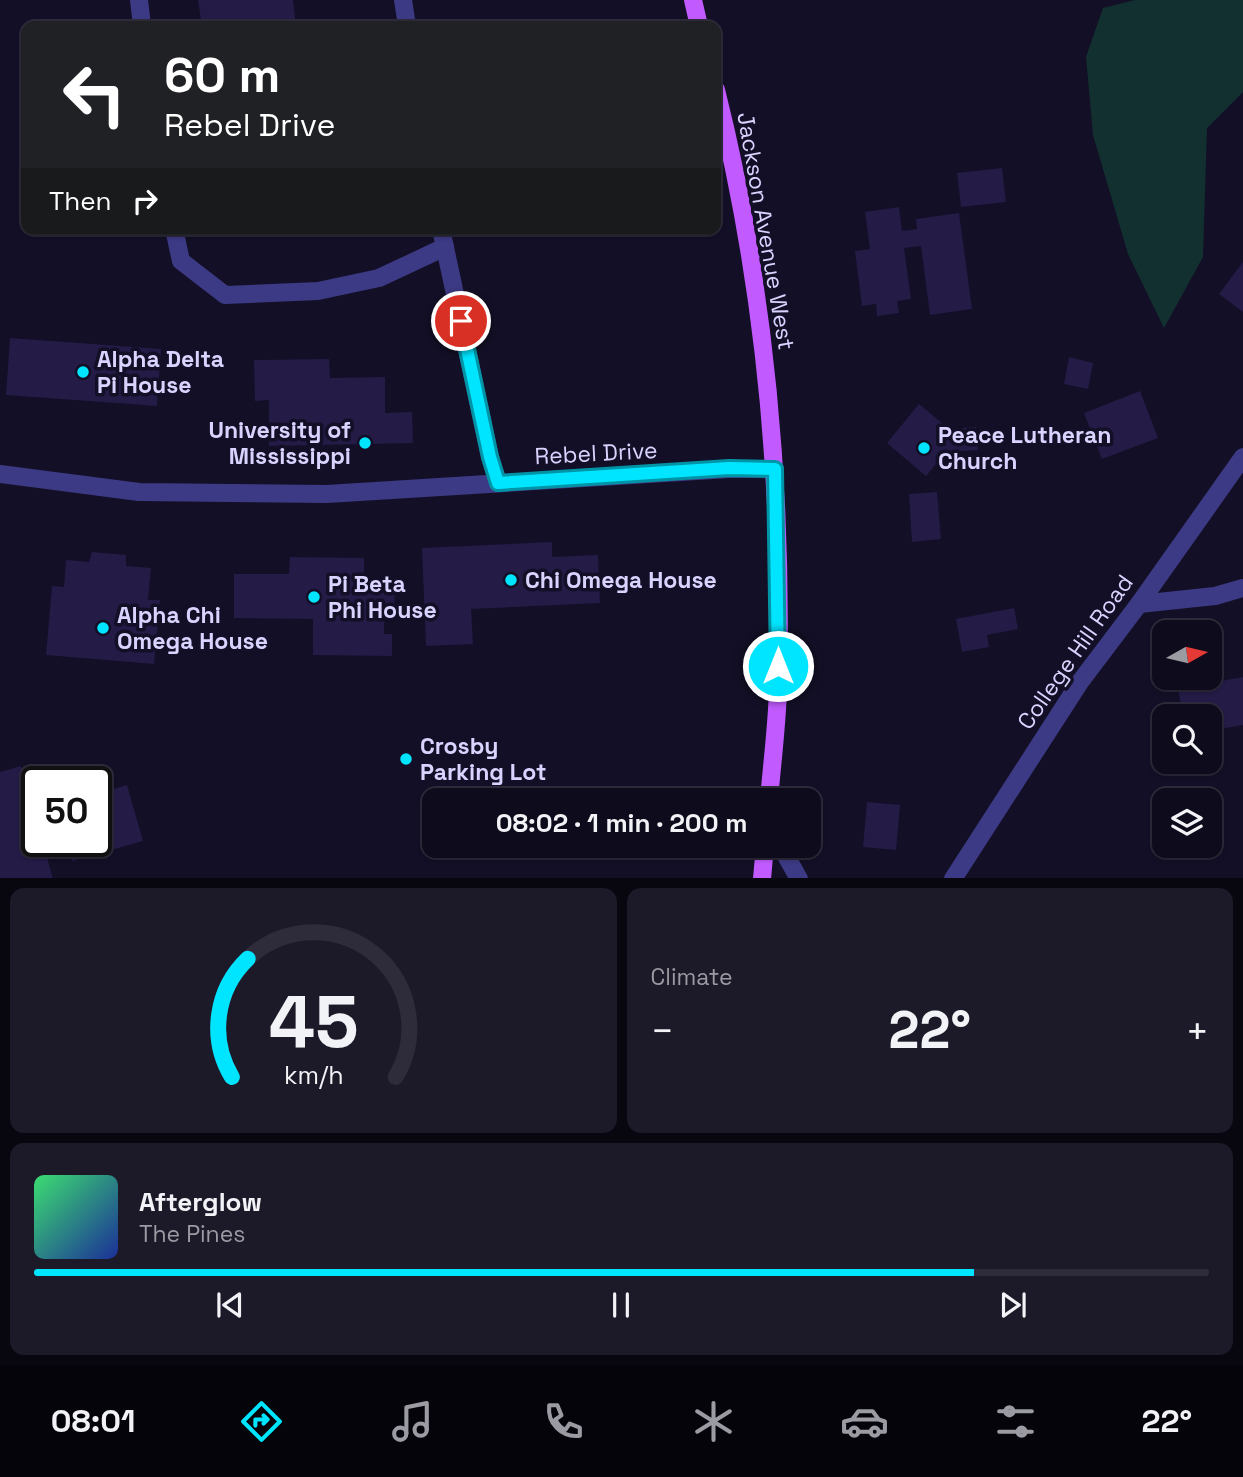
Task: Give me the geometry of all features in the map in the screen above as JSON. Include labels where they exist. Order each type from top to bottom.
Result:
[{"type":"main road","points":[[693,0],[698,21]]},
{"type":"main road","name":"Jackson Avenue West","points":[[721,111],[758,299],[775,469],[779,589],[778,692],[770,788]]},
{"type":"main road","points":[[762,878],[764,858]]},
{"type":"street","points":[[139,0],[141,21]]},
{"type":"street","points":[[403,0],[406,21]]},
{"type":"street","points":[[175,235],[181,261],[225,295],[330,288],[379,278],[443,238],[490,457],[498,483]]},
{"type":"street","name":"College Hill Road","points":[[953,878],[1080,682],[1243,457]]},
{"type":"street","name":"Rebel Drive","points":[[0,474],[139,492],[327,495],[729,468],[775,469]]},
{"type":"street","points":[[1139,604],[1215,596],[1243,587]]},
{"type":"street","points":[[787,858],[799,878]]},
{"type":"green space","points":[[1135,0],[1243,0],[1243,92],[1207,128],[1203,257],[1164,328],[1128,254],[1093,135],[1086,57],[1103,8]]},
{"type":"building","points":[[198,0],[293,0],[295,21],[201,21]]},
{"type":"building","points":[[1002,168],[1006,202],[961,207],[957,173]]},
{"type":"building","points":[[899,207],[902,231],[917,229],[916,219],[959,213],[972,309],[930,315],[921,246],[904,248],[911,299],[897,301],[899,313],[877,316],[876,304],[862,306],[855,251],[870,249],[865,212]]},
{"type":"building","points":[[1243,262],[1243,312],[1219,294]]},
{"type":"building","name":"Alpha Delta Pi House","points":[[10,338],[161,349],[157,406],[6,395]]},
{"type":"building","points":[[1069,357],[1093,363],[1088,389],[1064,384]]},
{"type":"building","points":[[329,359],[330,378],[385,377],[385,413],[412,412],[413,443],[269,446],[269,400],[255,401],[254,360]]},
{"type":"building","points":[[1140,391],[1158,438],[1102,459],[1084,413]]},
{"type":"building","points":[[919,404],[949,429],[976,427],[978,450],[946,452],[926,476],[887,443]]},
{"type":"building","points":[[937,492],[941,539],[912,542],[909,494]]},
{"type":"building","name":"Chi Omega House","points":[[552,542],[552,557],[598,555],[600,603],[471,609],[473,644],[426,646],[422,548]]},
{"type":"building","name":"Alpha Chi Omega House","points":[[92,552],[126,555],[126,566],[151,568],[148,600],[160,600],[154,664],[46,655],[52,586],[64,587],[66,560],[89,562]]},
{"type":"building","name":"Pi Beta Phi House","points":[[290,557],[364,558],[364,579],[395,579],[394,614],[384,614],[384,634],[392,634],[392,656],[313,655],[313,619],[234,618],[234,574],[289,574]]},
{"type":"building","points":[[1014,608],[1018,629],[987,635],[989,647],[962,652],[956,619]]},
{"type":"building","points":[[1243,677],[1243,725],[1222,729],[1222,704],[1181,704],[1178,690],[1222,690],[1222,681]]},
{"type":"building","points":[[21,766],[21,857],[47,857],[53,878],[0,878],[0,772]]},
{"type":"building","points":[[127,785],[143,841],[112,850],[112,789]]},
{"type":"building","points":[[867,802],[900,805],[896,850],[863,847]]},
{"type":"building","points":[[71,857],[86,857],[72,861]]},
{"type":"place","name":"Alpha Delta Pi House","points":[[83,372]]},
{"type":"place","name":"University of Mississippi","points":[[365,443]]},
{"type":"place","name":"Peace Lutheran Church","points":[[924,448]]},
{"type":"place","name":"Chi Omega House","points":[[511,580]]},
{"type":"place","name":"Pi Beta Phi House","points":[[314,597]]},
{"type":"place","name":"Alpha Chi Omega House","points":[[103,628]]},
{"type":"place","name":"Crosby Parking Lot","points":[[406,759]]},
{"type":"route","points":[[461,321],[498,483],[729,468],[775,469],[779,589],[778,666]]}]
